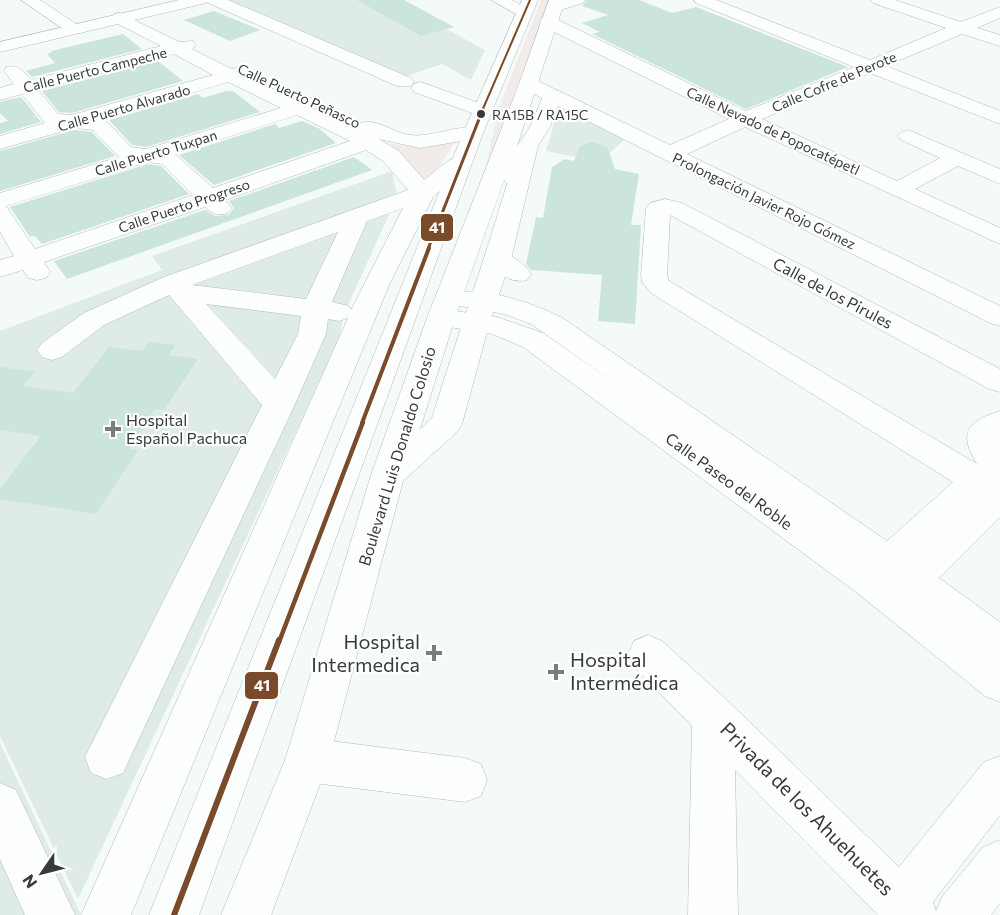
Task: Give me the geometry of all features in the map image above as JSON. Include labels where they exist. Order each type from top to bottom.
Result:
[{"type":"street","points":[[29,0],[75,29]]},
{"type":"street","points":[[5,56],[200,0]]},
{"type":"street","points":[[214,0],[412,85],[483,111]]},
{"type":"street","points":[[174,915],[468,147],[527,6],[499,0]]},
{"type":"street","points":[[553,10],[577,0]]},
{"type":"street","points":[[702,0],[1000,118]]},
{"type":"street","points":[[879,0],[1000,41]]},
{"type":"street","points":[[988,0],[1000,4]]},
{"type":"street","name":"Boulevard Luis Donaldo Colosio","points":[[246,915],[307,760],[388,475],[445,307],[510,172],[541,89],[553,10]]},
{"type":"street","name":"Calle Nevado de Popocatépetl","points":[[553,10],[745,119],[1000,237]]},
{"type":"street","name":"Calle Cofre de Perote","points":[[669,154],[745,119],[1000,12]]},
{"type":"street","points":[[5,56],[75,29],[133,18]]},
{"type":"street","name":"Calle Puerto Peñasco","points":[[133,18],[183,47],[302,104],[395,140],[468,147]]},
{"type":"street","name":"Calle Puerto Campeche","points":[[0,94],[183,47]]},
{"type":"street","points":[[5,56],[52,119],[99,125],[124,152],[170,159],[214,203]]},
{"type":"street","name":"Calle Puerto Alvarado","points":[[0,142],[238,74]]},
{"type":"street","name":"Prolongación Javier Rojo Gómez","points":[[541,89],[1000,317]]},
{"type":"street","name":"Calle Puerto Peñasco","points":[[302,104],[391,156],[423,193]]},
{"type":"street","name":"Calle Puerto Tuxpan","points":[[0,201],[285,113],[302,104]]},
{"type":"street","points":[[908,136],[1000,177]]},
{"type":"street","name":"Calle Puerto Progreso","points":[[0,269],[33,266],[214,203],[367,141]]},
{"type":"street","points":[[106,915],[367,306],[423,193],[468,147]]},
{"type":"street","points":[[898,189],[957,158]]},
{"type":"street","points":[[388,475],[446,424],[497,287],[510,172]]},
{"type":"street","points":[[52,350],[94,320],[182,283],[423,193]]},
{"type":"street","name":"Calle de los Pirules","points":[[996,482],[655,282],[658,208],[664,206],[674,208],[1000,382]]},
{"type":"street","points":[[0,212],[33,266]]},
{"type":"street","points":[[107,757],[312,334],[321,300],[357,217]]},
{"type":"street","points":[[182,283],[367,306]]},
{"type":"street","points":[[182,283],[279,404]]},
{"type":"street","name":"Calle Paseo del Roble","points":[[445,307],[497,287]]},
{"type":"street","name":"Calle Paseo del Roble","points":[[497,287],[551,324],[890,580],[1000,682]]},
{"type":"street","name":"Calle Paseo del Roble","points":[[497,287],[513,331],[533,340],[890,580],[1000,645]]},
{"type":"street","points":[[890,580],[996,482],[982,443],[982,435],[986,429],[1000,423]]},
{"type":"street","name":"Privada de los Ahuehuetes","points":[[648,654],[907,909],[996,793]]},
{"type":"street","name":"Privada de los Ahuehuetes","points":[[713,716],[713,915]]},
{"type":"street","points":[[307,760],[465,780]]},
{"type":"street","points":[[0,806],[50,915]]},
{"type":"street","points":[[960,915],[1000,864]]},
{"type":"shaded area","points":[[225,0],[393,0],[485,50],[471,80],[442,64],[407,76]]},
{"type":"shaded area","points":[[541,0],[550,0],[484,174],[498,110]]},
{"type":"shaded area","points":[[555,120],[588,120],[625,139],[600,162],[546,151]]},
{"type":"shaded area","points":[[455,142],[438,168],[423,183],[408,162],[386,146],[393,144],[426,147]]},
{"type":"shaded area","points":[[392,171],[397,197],[343,316],[340,337],[78,899],[0,736],[0,331],[162,270],[152,256]]},
{"type":"shaded area","points":[[0,743],[81,915],[0,915]]},
{"type":"building","points":[[357,0],[404,0],[454,27],[421,36]]},
{"type":"building","points":[[587,0],[639,0],[672,13],[696,7],[848,67],[746,109],[592,34],[600,32],[582,23],[608,15],[582,6]]},
{"type":"building","points":[[214,11],[260,30],[230,41],[184,20]]},
{"type":"building","points":[[123,34],[142,49],[32,77],[26,71],[55,63],[47,54],[51,51]]},
{"type":"building","points":[[158,61],[183,81],[72,113],[59,112],[42,91]]},
{"type":"building","points":[[233,91],[260,112],[146,147],[132,145],[109,120],[198,94],[203,98]]},
{"type":"building","points":[[21,97],[41,122],[0,134],[0,123],[8,121],[0,113],[0,102]]},
{"type":"building","points":[[302,121],[320,129],[336,143],[214,185],[179,155],[275,124],[279,128]]},
{"type":"building","points":[[74,130],[92,132],[115,156],[0,191],[0,151]]},
{"type":"building","points":[[593,142],[607,147],[615,169],[639,174],[631,225],[641,225],[635,324],[598,321],[602,275],[531,270],[526,264],[536,217],[543,218],[552,167],[565,159],[574,161],[580,146]]},
{"type":"building","points":[[354,157],[372,170],[67,279],[54,261],[205,210],[215,216],[229,215],[234,208],[229,201]]},
{"type":"building","points":[[148,164],[161,166],[189,194],[42,244],[35,236],[30,237],[10,207]]},
{"type":"building","points":[[149,342],[175,345],[169,355],[198,359],[164,410],[155,409],[129,449],[138,450],[96,514],[0,499],[0,489],[41,436],[0,430],[0,367],[35,372],[23,386],[73,393],[109,347],[142,351]]},
{"type":"transit line","name":"41","points":[[174,915],[473,133],[530,0]]},
{"type":"place","name":"RA15B / RA15C","points":[[481,114]]},
{"type":"place","name":"Hospital Español Pachuca","points":[[113,429]]},
{"type":"place","name":"Hospital Intermedica","points":[[434,653]]},
{"type":"place","name":"Hospital Intermédica","points":[[556,672]]}]
